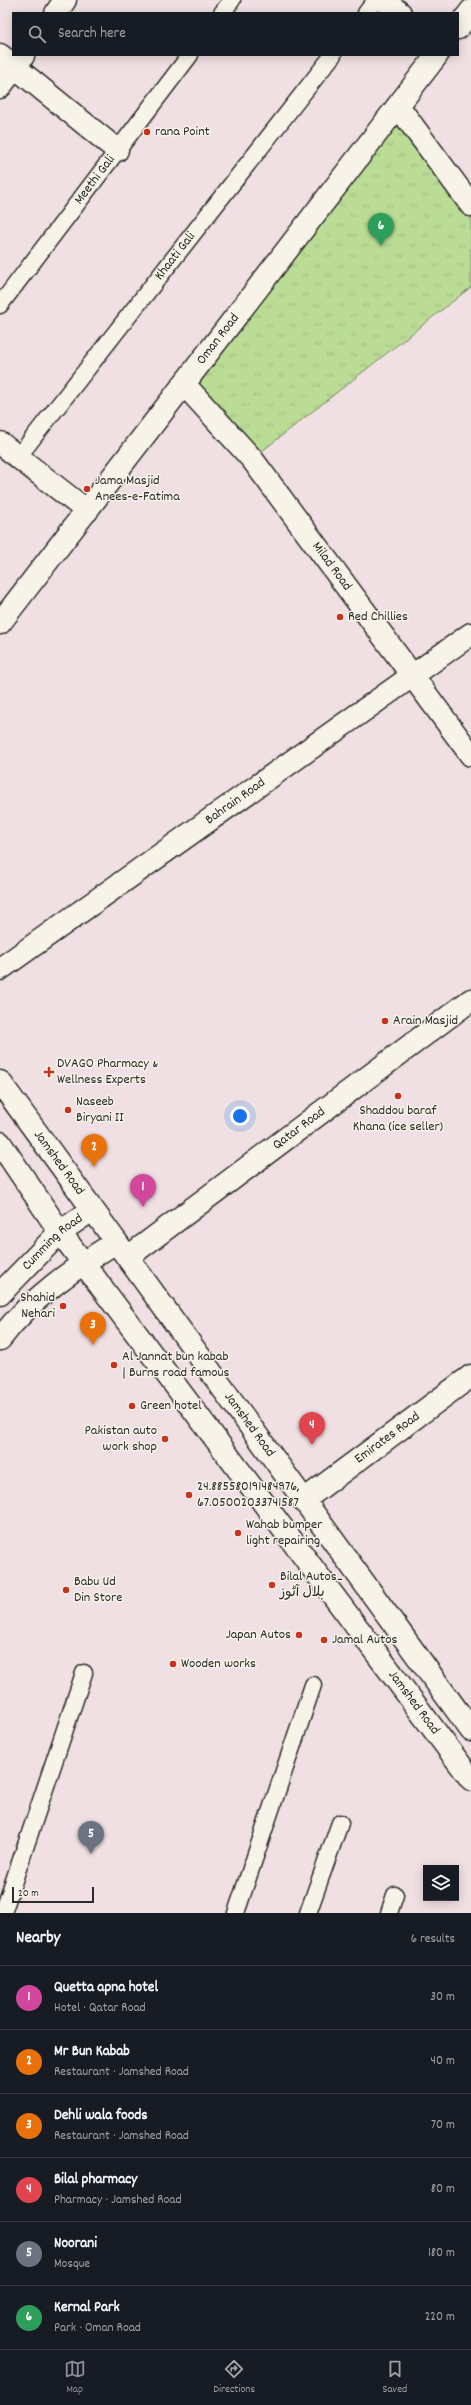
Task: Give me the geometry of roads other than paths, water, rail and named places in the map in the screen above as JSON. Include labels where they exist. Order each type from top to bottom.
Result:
[{"type":"street","points":[[57,12],[65,0]]},
{"type":"street","points":[[383,0],[399,12]]},
{"type":"street","points":[[459,27],[471,11]]},
{"type":"street","name":"Oman Road","points":[[0,623],[437,56]]},
{"type":"street","points":[[0,87],[13,59],[117,150]]},
{"type":"street","points":[[398,106],[471,205]]},
{"type":"street","name":"Milad Road","points":[[184,384],[252,459],[471,755]]},
{"type":"street","points":[[0,443],[87,511]]},
{"type":"street","name":"Bahrain Road","points":[[0,969],[471,634]]},
{"type":"street","name":"Qatar Road","points":[[122,1250],[471,1000]]},
{"type":"street","name":"Jamshed Road","points":[[0,1082],[471,1730]]},
{"type":"street","name":"Jamshed Road","points":[[0,1143],[60,1232],[471,1779]]},
{"type":"street","name":"Cumming Road","points":[[0,1294],[60,1232],[92,1210]]},
{"type":"street","points":[[0,1339],[18,1317],[49,1289],[83,1263],[122,1250]]},
{"type":"street","name":"Emirates Road","points":[[304,1500],[471,1376]]},
{"type":"lane","points":[[223,12],[232,0]]},
{"type":"lane","points":[[367,12],[376,0]]},
{"type":"lane","name":"Meethi Gali","points":[[0,305],[189,56]]},
{"type":"lane","name":"Khaati Gali","points":[[18,457],[332,56]]},
{"type":"lane","points":[[3,1913],[84,1673]]},
{"type":"lane","points":[[236,1913],[313,1685]]},
{"type":"lane","points":[[308,1913],[340,1823]]},
{"type":"lane","points":[[389,1913],[395,1895]]},
{"type":"place","name":"rana Point","points":[[147,132]]},
{"type":"place","name":"Kernal Park","points":[[381,246]]},
{"type":"place","name":"Jama Masjid Anees-e-Fatima","points":[[87,489]]},
{"type":"place","name":"Red Chillies","points":[[340,617]]},
{"type":"place","name":"Arain Masjid","points":[[385,1021]]},
{"type":"place","name":"DVAGO Pharmacy & Wellness Experts","points":[[49,1072]]},
{"type":"place","name":"Shaddou baraf Khana (ice seller)","points":[[398,1096]]},
{"type":"place","name":"Naseeb Biryani II","points":[[68,1110]]},
{"type":"place","name":"Mr Bun Kabab","points":[[94,1167]]},
{"type":"place","name":"Quetta apna hotel","points":[[143,1207]]},
{"type":"place","name":"Shahid Nehari","points":[[63,1306]]},
{"type":"place","name":"Dehli wala foods","points":[[93,1345]]},
{"type":"place","name":"Al Jannat bun kabab | Burns road famous","points":[[114,1365]]},
{"type":"place","name":"Green hotel","points":[[132,1406]]},
{"type":"place","name":"Pakistan auto work shop","points":[[165,1439]]},
{"type":"place","name":"Bilal pharmacy","points":[[312,1445]]},
{"type":"place","name":"24.885580191484976, 67.05002033741587","points":[[189,1495]]},
{"type":"place","name":"Wahab bumper light repairing","points":[[238,1533]]},
{"type":"place","name":"Bilal Autos۔ بلال آٹوز","points":[[272,1585]]},
{"type":"place","name":"Babu Ud Din Store","points":[[66,1590]]},
{"type":"place","name":"Japan Autos","points":[[299,1635]]},
{"type":"place","name":"Jamal Autos","points":[[324,1640]]},
{"type":"place","name":"Wooden works","points":[[173,1664]]},
{"type":"place","name":"Noorani","points":[[91,1854]]}]
